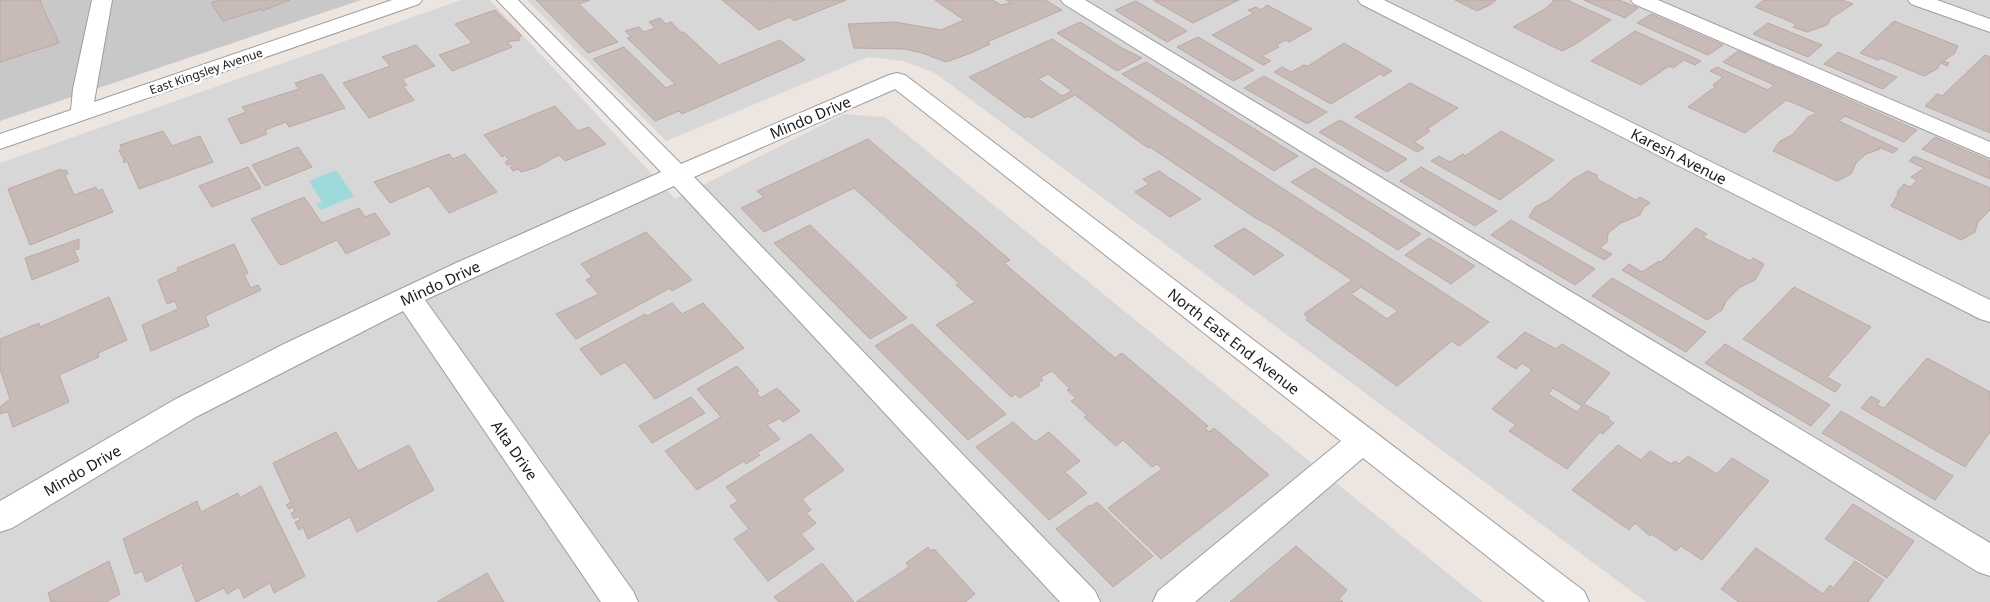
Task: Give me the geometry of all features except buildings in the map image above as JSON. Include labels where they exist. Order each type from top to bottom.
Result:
[{"type":"street","points":[[82,114],[84,89],[102,0]]},
{"type":"street","name":"East Kingsley Avenue","points":[[0,142],[82,114],[354,9],[412,0]]},
{"type":"street","points":[[507,0],[677,174],[1083,602]]},
{"type":"street","points":[[1071,0],[1990,561]]},
{"type":"street","name":"Karesh Avenue","points":[[1368,0],[1990,312]]},
{"type":"street","points":[[1641,0],[1990,151]]},
{"type":"street","points":[[1918,0],[1990,26]]},
{"type":"street","name":"Mindo Drive","points":[[0,518],[211,394],[408,297],[677,174],[897,80]]},
{"type":"street","name":"North East End Avenue","points":[[897,80],[1572,602]]},
{"type":"street","name":"Alta Drive","points":[[408,297],[621,602]]},
{"type":"street","points":[[1170,602],[1363,440]]},
{"type":"shaded area","points":[[0,0],[361,0],[0,121]]},
{"type":"shaded area","points":[[461,0],[490,0],[675,199],[844,114],[885,117],[1483,602],[0,602],[0,163]]},
{"type":"shaded area","points":[[527,0],[1990,0],[1990,602],[1646,602],[935,73],[904,61],[868,57],[666,141]]},
{"type":"water","points":[[336,170],[354,196],[321,210],[317,204],[322,202],[309,181]]}]
